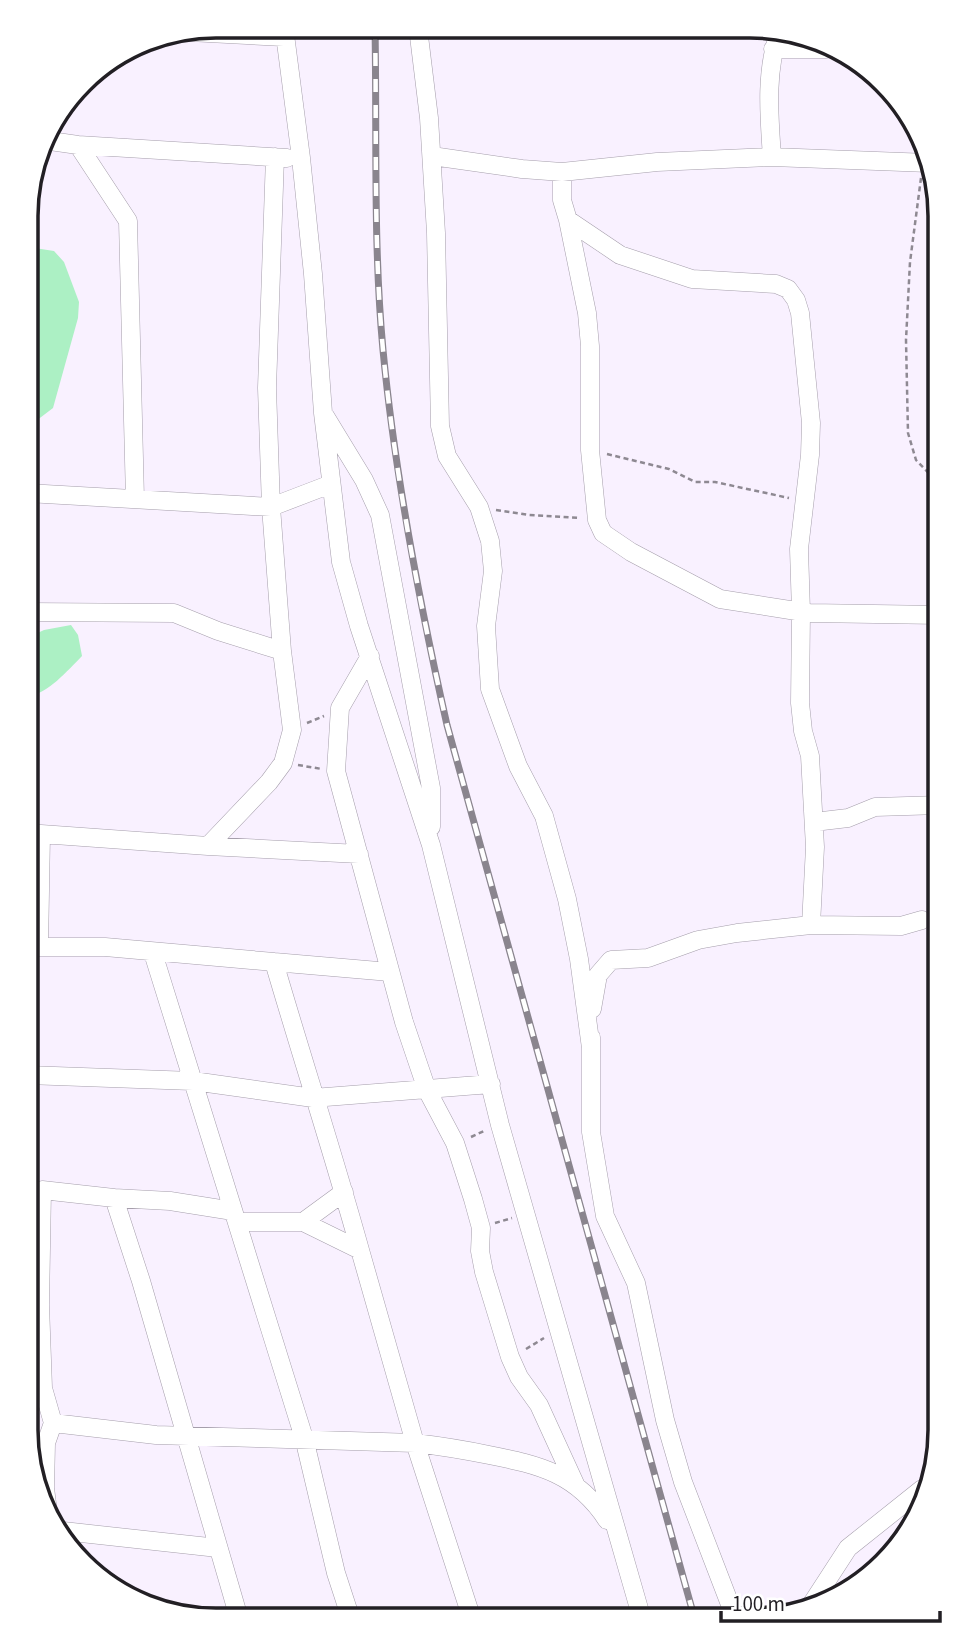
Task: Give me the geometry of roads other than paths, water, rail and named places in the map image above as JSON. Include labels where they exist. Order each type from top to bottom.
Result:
[{"type":"street","points":[[285,38],[301,158],[323,413],[341,562],[431,845],[500,1125],[639,1608]]},
{"type":"street","points":[[419,38],[432,156],[440,426],[447,456],[480,507],[490,541],[493,571],[485,626],[490,689],[518,766],[544,816],[567,899],[579,959],[591,1048]]},
{"type":"street","points":[[772,157],[769,90],[776,41]]},
{"type":"street","points":[[773,49],[809,49]]},
{"type":"street","points":[[55,142],[301,158]]},
{"type":"street","points":[[78,145],[128,221],[135,499]]},
{"type":"street","points":[[432,156],[562,172],[657,162],[772,157],[919,163]]},
{"type":"street","points":[[208,846],[269,782],[283,763],[292,730],[282,651],[271,507],[267,388],[275,157]]},
{"type":"street","points":[[562,172],[562,200],[587,313],[590,346],[590,450],[597,520],[603,533],[631,552],[720,599],[801,612],[928,615]]},
{"type":"street","points":[[568,220],[620,255],[692,279],[776,284],[788,289],[796,300],[800,313],[811,423],[799,549],[800,703],[803,731],[810,756],[814,822],[811,925]]},
{"type":"street","points":[[323,413],[364,480],[380,515],[431,788],[431,845]]},
{"type":"street","points":[[38,494],[271,507],[331,484]]},
{"type":"street","points":[[38,612],[174,613],[218,631],[282,651]]},
{"type":"street","points":[[370,656],[340,708],[336,771],[390,972],[427,1090],[455,1143],[481,1228],[480,1251],[484,1272],[510,1357],[539,1405],[576,1486]]},
{"type":"street","points":[[814,822],[848,818],[875,807],[928,805]]},
{"type":"street","points":[[38,833],[359,854]]},
{"type":"street","points":[[731,1608],[683,1482],[666,1420],[636,1283],[605,1216],[591,1132],[591,1048],[596,979],[611,960],[648,958],[698,940],[811,925],[901,926],[922,920]]},
{"type":"street","points":[[38,947],[105,947],[390,972]]},
{"type":"street","points":[[153,953],[304,1438],[336,1573],[347,1608]]},
{"type":"street","points":[[274,962],[313,1098],[344,1192],[415,1443],[468,1608]]},
{"type":"street","points":[[38,1075],[193,1081],[313,1098],[491,1084]]},
{"type":"street","points":[[38,1189],[170,1201],[235,1217],[303,1222],[360,1250]]},
{"type":"street","points":[[303,1222],[344,1192]]},
{"type":"street","points":[[114,1198],[141,1281],[236,1608]]},
{"type":"street","points":[[38,1266],[43,1388],[53,1423],[46,1443],[45,1477]]},
{"type":"street","points":[[53,1423],[156,1434],[415,1443],[529,1462],[553,1471],[594,1500],[617,1534]]},
{"type":"street","points":[[818,1594],[848,1548],[915,1495]]},
{"type":"street","points":[[71,1532],[218,1549]]},
{"type":"railway","points":[[375,38],[377,229],[383,350],[401,491],[427,632],[447,725],[692,1608]]}]
